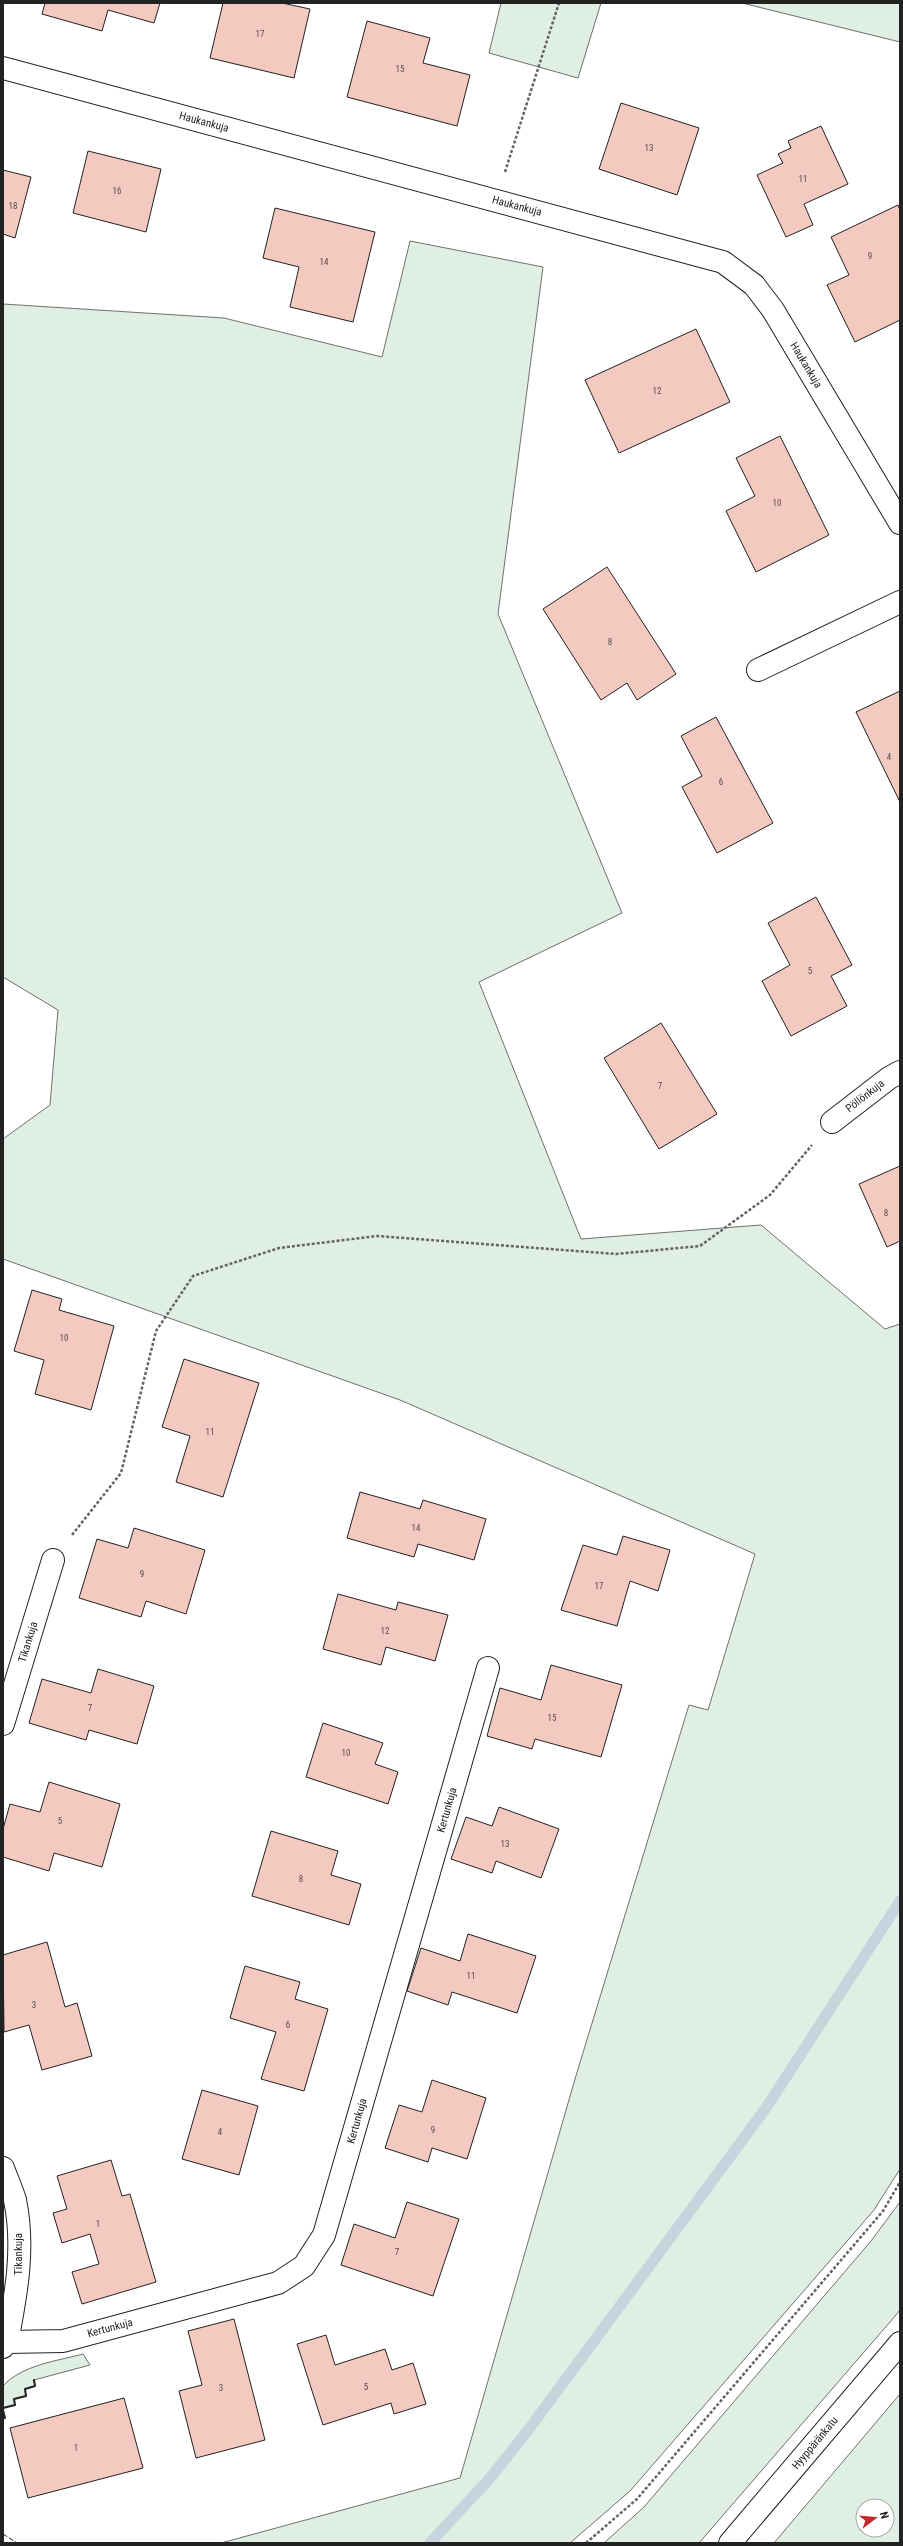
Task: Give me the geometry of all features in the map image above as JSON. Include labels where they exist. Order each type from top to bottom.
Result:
[{"type":"street","name":"Haukankuja","points":[[3,68],[723,262],[754,285],[773,310],[900,523]]},
{"type":"street","points":[[758,670],[900,602]]},
{"type":"street","name":"Pöllönkuja","points":[[832,1122],[889,1078],[900,1072]]},
{"type":"street","name":"Tikankuja","points":[[3,1724],[53,1560]]},
{"type":"street","name":"Kertunkuja","points":[[5,2344],[63,2341],[278,2283],[304,2266],[324,2235],[488,1668]]},
{"type":"street","name":"Tikankuja","points":[[3,2168],[14,2200],[20,2244],[18,2282],[5,2344]]},
{"type":"street","name":"Hyyppäränkatu","points":[[730,2543],[900,2343]]},
{"type":"path","points":[[495,201],[558,3]]},
{"type":"path","points":[[53,1560],[121,1473],[156,1331],[193,1276],[279,1248],[377,1236],[616,1254],[700,1246],[770,1195],[832,1122]]},
{"type":"path","points":[[586,2543],[637,2499],[883,2210],[900,2182]]},
{"type":"green space","points":[[501,3],[601,3],[578,78],[489,53]]},
{"type":"green space","points":[[742,3],[900,3],[900,42]]},
{"type":"green space","points":[[410,241],[543,267],[498,614],[622,913],[479,982],[581,1239],[761,1225],[885,1329],[900,1324],[900,2169],[874,2210],[630,2491],[570,2543],[221,2543],[460,2478],[575,2079],[689,1705],[708,1710],[755,1554],[400,1400],[3,1259],[3,1139],[50,1105],[58,1010],[3,977],[3,304],[224,318],[382,357]]},
{"type":"green space","points":[[900,2202],[900,2310],[699,2543],[604,2543],[644,2507],[871,2241]]},
{"type":"green space","points":[[83,2354],[90,2365],[34,2380],[35,2386],[25,2389],[26,2396],[14,2399],[15,2405],[3,2408],[3,2386],[11,2379],[30,2368]]},
{"type":"green space","points":[[900,2394],[900,2543],[774,2543]]},
{"type":"building","points":[[45,3],[160,3],[154,23],[108,10],[102,31],[42,14]]},
{"type":"building","points":[[223,3],[282,3],[310,9],[294,78],[210,58]]},
{"type":"building","points":[[367,21],[430,38],[423,63],[470,75],[457,126],[347,97]]},
{"type":"building","points":[[621,103],[699,128],[677,195],[599,169]]},
{"type":"building","points":[[821,126],[848,184],[804,204],[813,225],[786,237],[757,175],[783,163],[778,154],[791,148],[788,141]]},
{"type":"building","points":[[88,151],[161,169],[146,232],[73,213]]},
{"type":"building","points":[[3,170],[31,177],[15,238],[3,234]]},
{"type":"building","points":[[898,205],[900,210],[900,320],[855,342],[827,285],[849,275],[831,237]]},
{"type":"building","points":[[275,208],[375,232],[353,322],[290,307],[299,267],[263,258]]},
{"type":"building","points":[[696,329],[730,402],[619,453],[585,380]]},
{"type":"building","points":[[780,436],[829,535],[756,572],[726,511],[755,496],[736,458]]},
{"type":"building","points":[[607,567],[676,674],[637,700],[627,683],[601,700],[543,609]]},
{"type":"building","points":[[900,691],[900,802],[856,712]]},
{"type":"building","points":[[716,717],[773,823],[717,853],[682,787],[702,776],[681,736]]},
{"type":"building","points":[[816,897],[852,965],[831,976],[847,1006],[791,1036],[762,981],[790,965],[768,923]]},
{"type":"building","points":[[661,1023],[717,1114],[659,1149],[604,1058]]},
{"type":"building","points":[[900,1166],[900,1241],[887,1247],[859,1184]]},
{"type":"building","points":[[32,1290],[62,1299],[59,1310],[114,1326],[91,1410],[35,1394],[44,1360],[14,1351]]},
{"type":"building","points":[[184,1359],[259,1383],[223,1497],[176,1482],[190,1436],[162,1427]]},
{"type":"building","points":[[360,1492],[420,1509],[423,1500],[486,1519],[474,1560],[418,1544],[414,1557],[347,1538]]},
{"type":"building","points":[[134,1528],[205,1550],[186,1614],[146,1601],[141,1617],[79,1598],[97,1539],[128,1548]]},
{"type":"building","points":[[623,1536],[670,1550],[658,1591],[630,1581],[617,1626],[561,1610],[583,1545],[617,1555]]},
{"type":"building","points":[[338,1594],[396,1610],[398,1602],[448,1615],[435,1661],[386,1647],[381,1665],[323,1649]]},
{"type":"building","points":[[551,1665],[622,1685],[601,1757],[535,1739],[532,1749],[487,1736],[500,1688],[541,1700]]},
{"type":"building","points":[[98,1669],[154,1686],[137,1744],[89,1730],[86,1740],[29,1723],[42,1679],[91,1693]]},
{"type":"building","points":[[323,1723],[383,1743],[375,1764],[398,1772],[388,1804],[306,1777]]},
{"type":"building","points":[[49,1782],[120,1804],[102,1867],[54,1853],[49,1871],[3,1857],[3,1829],[10,1804],[40,1812]]},
{"type":"building","points":[[499,1807],[559,1829],[541,1878],[496,1861],[492,1873],[451,1859],[466,1817],[492,1826]]},
{"type":"building","points":[[271,1831],[338,1851],[331,1875],[361,1884],[349,1925],[252,1896]]},
{"type":"building","points":[[468,1934],[536,1956],[517,2013],[452,1992],[448,2005],[407,1991],[421,1948],[460,1961]]},
{"type":"building","points":[[47,1942],[65,2007],[77,2003],[92,2056],[42,2070],[29,2025],[4,2032],[3,1955]]},
{"type":"building","points":[[245,1966],[300,1982],[295,1999],[328,2009],[304,2091],[261,2079],[276,2032],[230,2018]]},
{"type":"building","points":[[432,2080],[486,2098],[467,2159],[432,2148],[428,2162],[385,2148],[399,2105],[422,2112]]},
{"type":"building","points":[[202,2090],[258,2106],[239,2175],[182,2159]]},
{"type":"building","points":[[111,2160],[122,2196],[130,2194],[156,2282],[82,2304],[72,2272],[99,2264],[90,2234],[62,2243],[53,2213],[67,2209],[57,2176]]},
{"type":"building","points":[[407,2202],[459,2219],[433,2296],[341,2265],[354,2224],[395,2238]]},
{"type":"building","points":[[234,2319],[265,2440],[196,2458],[179,2391],[202,2385],[188,2331]]},
{"type":"building","points":[[326,2335],[335,2365],[385,2349],[392,2370],[413,2363],[426,2404],[394,2414],[391,2403],[323,2425],[297,2344]]},
{"type":"building","points":[[124,2398],[143,2468],[28,2498],[10,2428]]},
{"type":"waterway","points":[[430,2543],[491,2477],[529,2429],[766,2108],[900,1901]]},
{"type":"fence","points":[[3,2534],[17,2543]]},
{"type":"wall","points":[[3,2408],[15,2405],[14,2399],[26,2396],[25,2389],[35,2386],[34,2380]]},
{"type":"wall","points":[[3,2410],[5,2418],[3,2418]]}]
